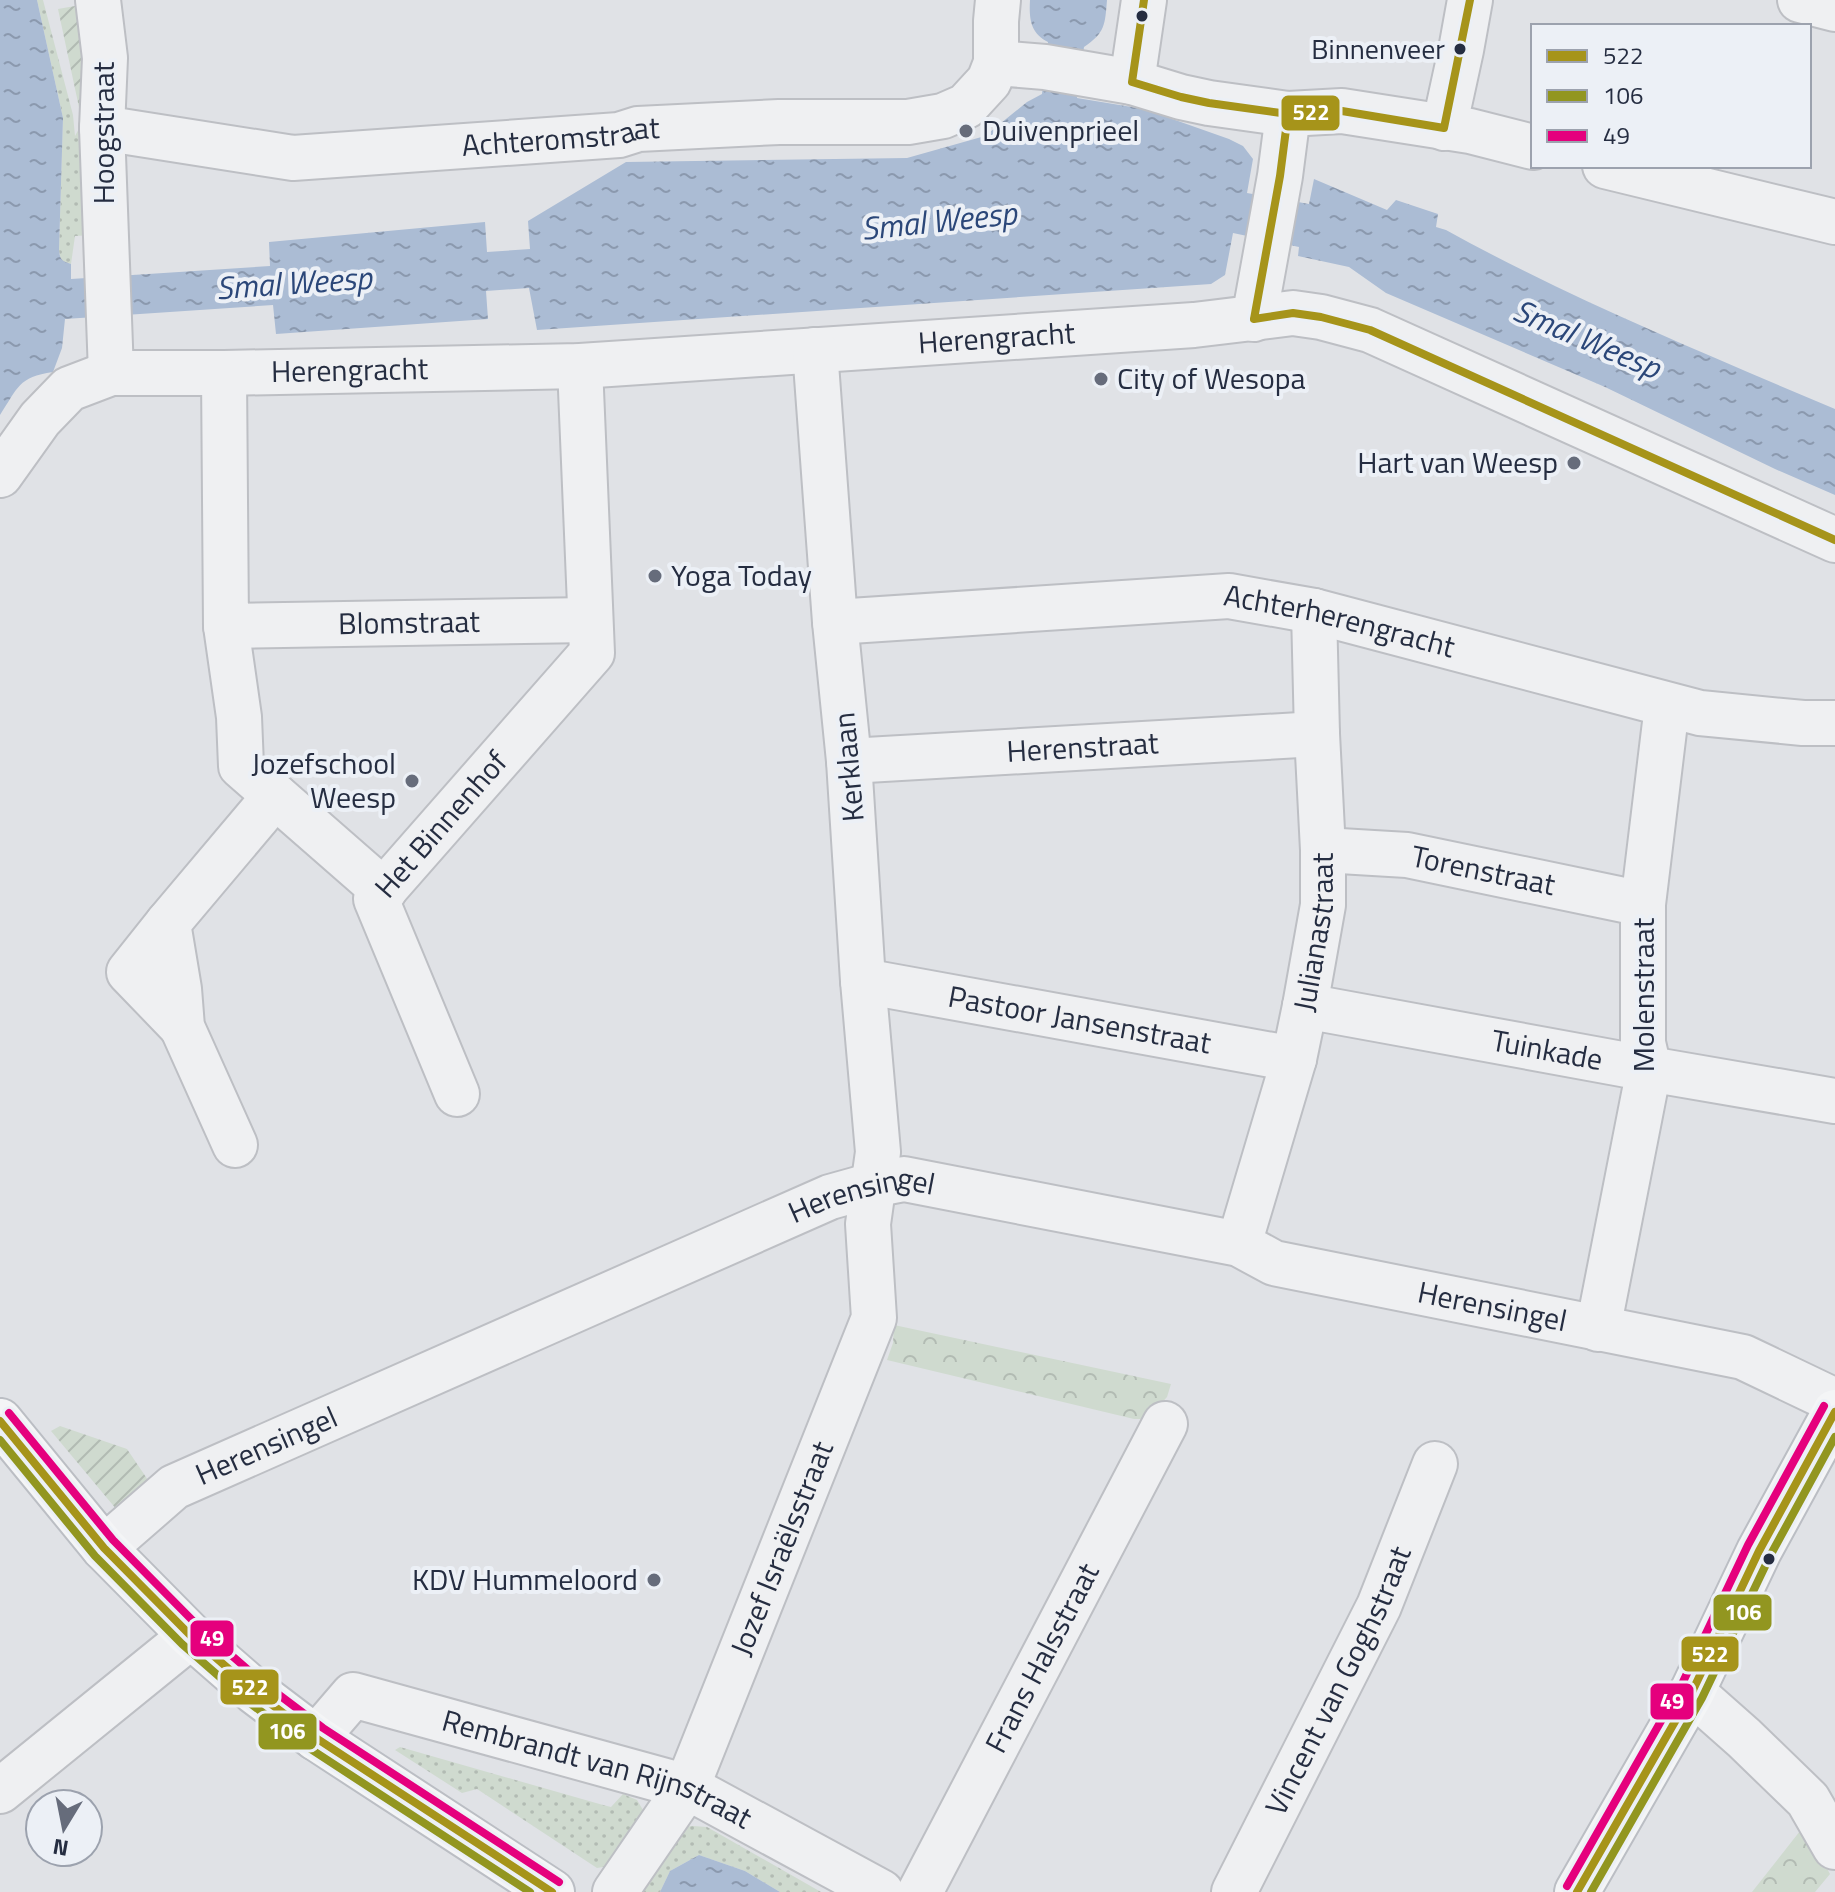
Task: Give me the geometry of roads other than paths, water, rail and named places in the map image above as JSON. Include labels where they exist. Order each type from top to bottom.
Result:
[{"type":"main road","points":[[1577,1892],[1692,1692],[1759,1551],[1835,1412]]},
{"type":"main road","points":[[0,1421],[104,1548],[191,1636],[254,1691],[316,1738],[552,1892]]},
{"type":"street","name":"Hoogstraat","points":[[98,0],[105,58],[102,128],[111,373]]},
{"type":"street","points":[[998,0],[996,63],[1132,82],[1209,103],[1288,114],[1342,111],[1470,131],[1531,146]]},
{"type":"street","points":[[1132,82],[1144,0]]},
{"type":"street","points":[[1444,128],[1470,0]]},
{"type":"street","points":[[1800,0],[1835,9]]},
{"type":"street","name":"Achteromstraat","points":[[102,128],[293,158],[619,135],[638,129],[779,122],[908,122],[943,116],[966,106],[989,81],[996,63]]},
{"type":"street","points":[[1254,319],[1288,114]]},
{"type":"street","points":[[1613,168],[1835,222]]},
{"type":"street","name":"Herengracht","points":[[111,373],[580,366],[1194,325],[1293,313],[1370,330],[1835,540]]},
{"type":"street","name":"Kerklaan","points":[[815,350],[878,1152],[873,1185]]},
{"type":"street","points":[[580,366],[590,620]]},
{"type":"street","points":[[0,475],[40,419],[69,389],[111,373]]},
{"type":"street","points":[[224,373],[226,626],[239,717],[241,766],[384,891]]},
{"type":"street","name":"Achterherengracht","points":[[835,622],[1229,596],[1314,611],[1700,713],[1835,723]]},
{"type":"street","name":"Julianastraat","points":[[1239,1244],[1294,1059],[1323,905],[1314,611]]},
{"type":"street","name":"Blomstraat","points":[[226,626],[590,620]]},
{"type":"street","name":"Het Binnenhof","points":[[457,1094],[376,899],[592,653],[590,620]]},
{"type":"street","name":"Molenstraat","points":[[1598,1329],[1649,1069],[1643,1043],[1643,904],[1667,706]]},
{"type":"street","name":"Herenstraat","points":[[849,761],[1317,734]]},
{"type":"street","points":[[235,1145],[182,1027],[168,923],[275,796]]},
{"type":"street","name":"Torenstraat","points":[[1323,850],[1407,855],[1643,904]]},
{"type":"street","name":"Pastoor Jansenstraat","points":[[863,981],[1294,1059]]},
{"type":"street","name":"Tuinkade","points":[[1305,1006],[1835,1101]]},
{"type":"street","name":"Herensingel","points":[[104,1548],[174,1487],[830,1197],[904,1179],[1239,1244],[1274,1263],[1743,1357],[1835,1401]]},
{"type":"street","name":"Jozef Israëlsstraat","points":[[615,1892],[687,1787],[874,1318],[868,1224],[873,1185]]},
{"type":"street","name":"Frans Halsstraat","points":[[920,1892],[1165,1424]]},
{"type":"street","name":"Vincent van Goghstraat","points":[[1234,1892],[1379,1606],[1435,1464]]},
{"type":"street","points":[[0,1791],[191,1636]]},
{"type":"street","points":[[1692,1692],[1808,1800],[1835,1847]]},
{"type":"street","name":"Rembrandt van Rijnstraat","points":[[316,1738],[353,1695],[687,1787],[881,1892]]},
{"type":"water","name":"Smal Weesp","points":[[0,0],[37,0],[63,118],[59,250],[62,260],[71,264],[71,279],[270,266],[269,242],[485,222],[487,252],[530,249],[528,221],[626,162],[907,158],[985,136],[1027,102],[1042,94],[1048,42],[1037,34],[1032,24],[1030,0],[1107,0],[1103,28],[1084,47],[1077,98],[1144,109],[1243,146],[1253,159],[1247,193],[1309,204],[1314,179],[1387,210],[1396,200],[1438,214],[1436,227],[1541,279],[1835,409],[1835,495],[1605,387],[1386,293],[1349,267],[1298,256],[1299,247],[1233,233],[1225,275],[1211,284],[537,330],[529,288],[486,291],[488,319],[276,334],[273,305],[65,319],[62,348],[53,372],[32,377],[20,385],[0,415]]},
{"type":"water","points":[[699,1855],[745,1871],[780,1892],[660,1892],[670,1871]]},
{"type":"place","name":"Binnenveer","points":[[1460,49]]},
{"type":"place","name":"Duivenprieel","points":[[966,131]]},
{"type":"place","name":"City of Wesopa","points":[[1101,379]]},
{"type":"place","name":"Hart van Weesp","points":[[1574,463]]},
{"type":"place","name":"Yoga Today","points":[[655,576]]},
{"type":"place","name":"Jozefschool Weesp","points":[[412,781]]},
{"type":"place","name":"KDV Hummeloord","points":[[654,1580]]}]
